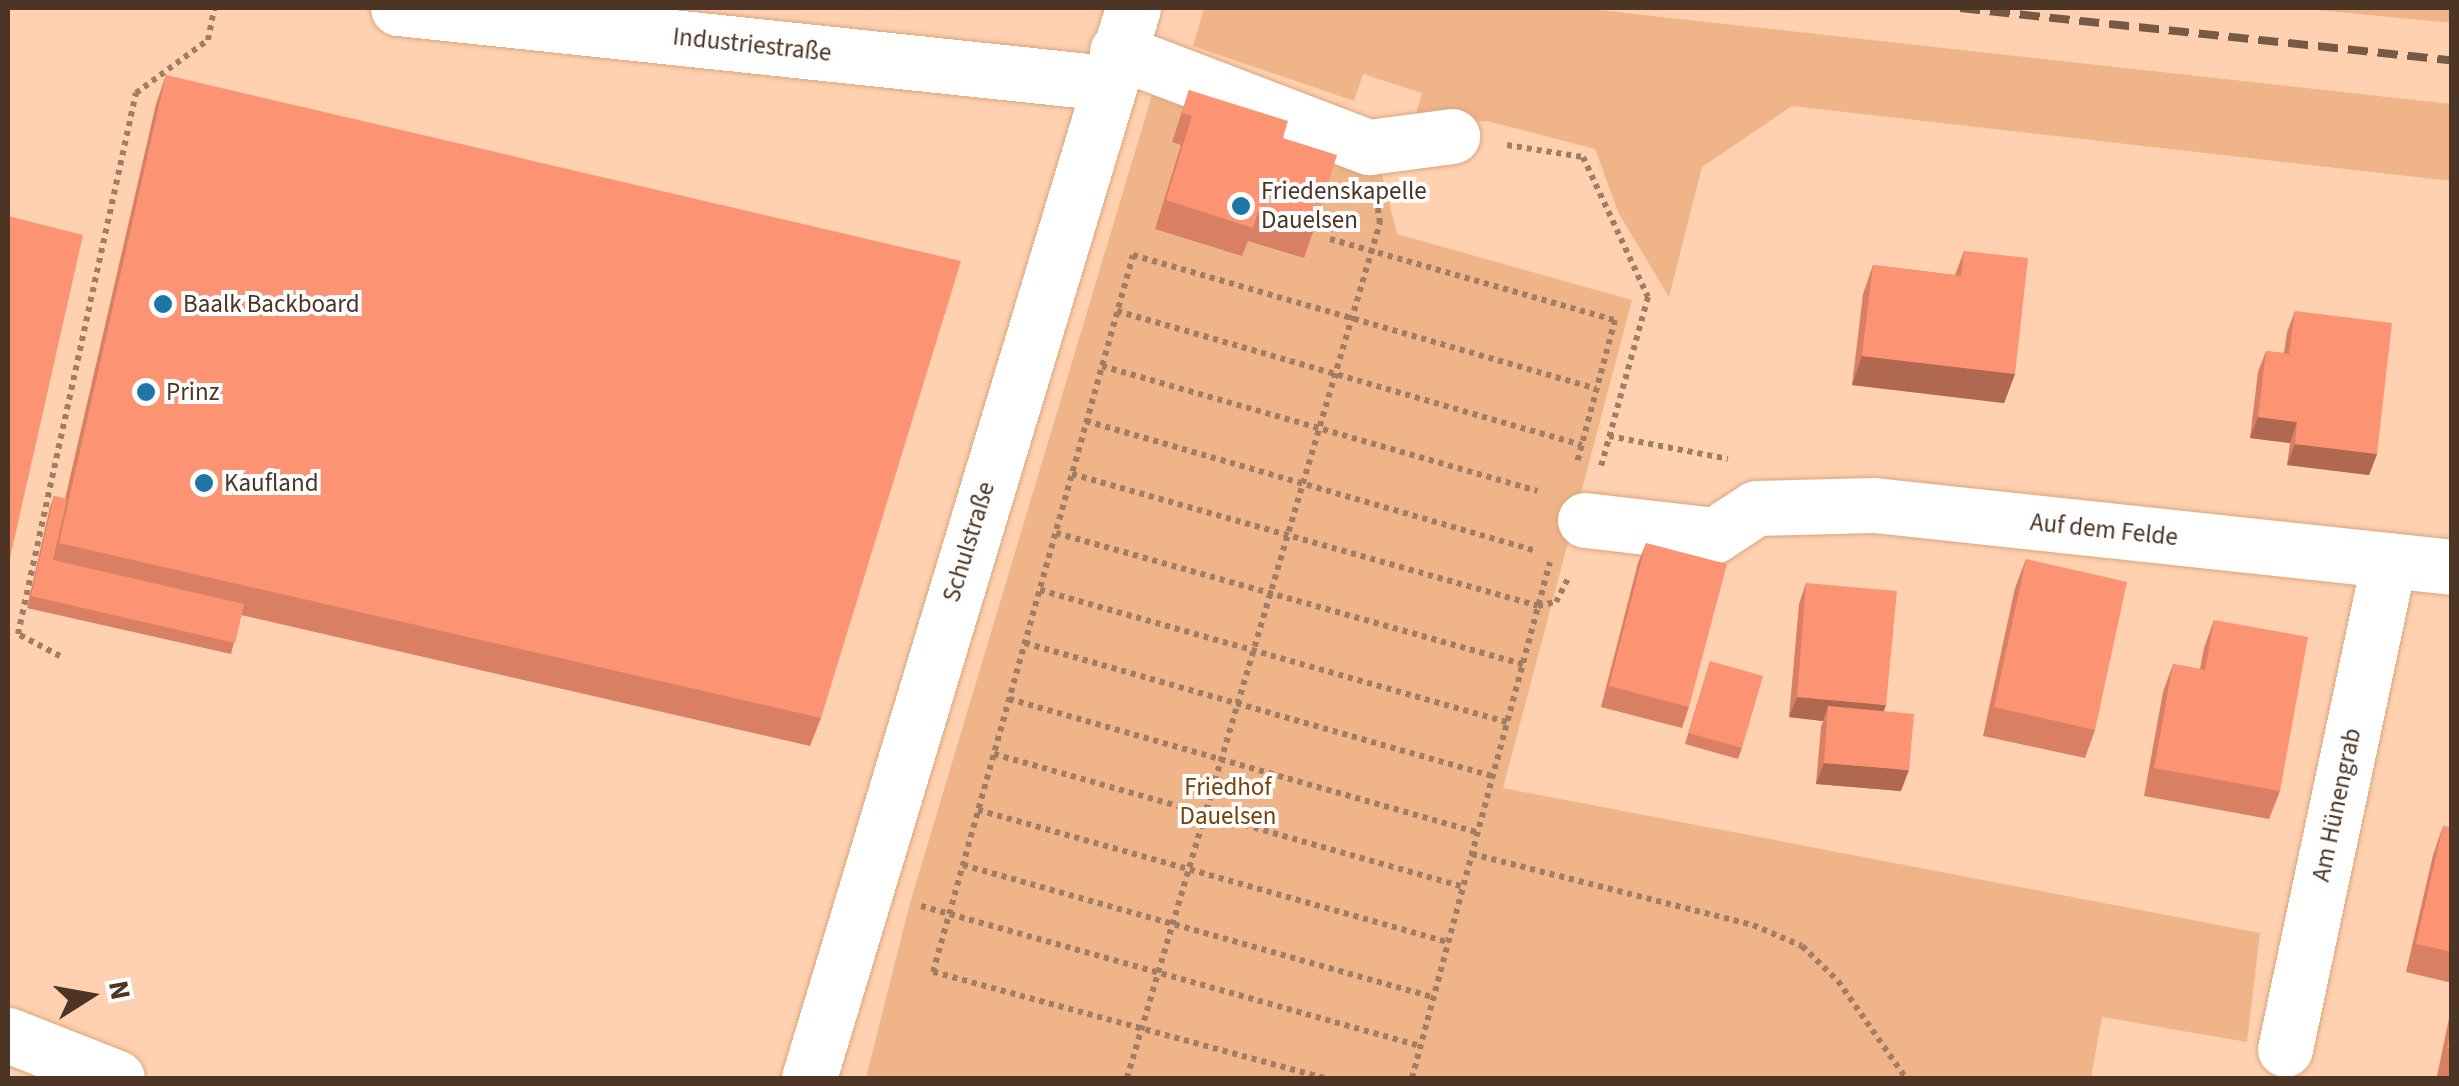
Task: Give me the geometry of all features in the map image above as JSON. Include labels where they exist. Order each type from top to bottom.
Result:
[{"type":"street","name":"Industriestraße","points":[[398,8],[1119,47],[1369,147],[1452,136]]},
{"type":"street","name":"Schulstraße","points":[[810,1078],[1119,47]]},
{"type":"street","points":[[1568,499],[1716,535],[1756,508]]},
{"type":"street","name":"Auf dem Felde","points":[[1756,508],[1874,505],[2452,567]]},
{"type":"street","name":"Am Hünengrab","points":[[2284,1049],[2389,560]]},
{"type":"street","points":[[8,1035],[117,1078]]},
{"type":"path","points":[[60,656],[18,634],[136,93],[208,40],[214,8]]},
{"type":"path","points":[[1452,136],[1583,157],[1648,297],[1610,436],[1568,499]]},
{"type":"path","points":[[1127,1078],[1145,1030],[1380,223]]},
{"type":"path","points":[[1072,474],[1538,606],[1556,602],[1568,581],[1568,499],[1614,320],[1330,239]]},
{"type":"path","points":[[1324,1078],[933,972],[1133,255],[1596,389]]},
{"type":"path","points":[[1117,311],[1582,445]]},
{"type":"path","points":[[1102,366],[1568,499]]},
{"type":"path","points":[[1086,421],[1552,556],[1412,1078]]},
{"type":"path","points":[[1610,436],[1727,458],[1756,508]]},
{"type":"path","points":[[1056,533],[1523,664]]},
{"type":"path","points":[[1040,590],[1507,722]]},
{"type":"path","points":[[1025,644],[1493,776]]},
{"type":"path","points":[[1009,700],[1478,832]]},
{"type":"path","points":[[994,754],[1464,887]]},
{"type":"path","points":[[978,810],[1448,942]]},
{"type":"path","points":[[1472,854],[1753,925],[1802,946],[1838,981],[1906,1078]]},
{"type":"path","points":[[964,865],[1434,997]]},
{"type":"path","points":[[917,905],[1420,1046]]},
{"type":"green space","points":[[1204,8],[1580,8],[2451,104],[2451,181],[1792,106],[1702,167],[1669,297],[1619,214],[1595,149],[1487,121],[1412,128],[1422,93],[1363,74],[1354,101],[1193,46]]},
{"type":"green space","points":[[2298,8],[2451,8],[2451,23]]},
{"type":"green space","name":"Friedhof Dauelsen","points":[[1152,95],[1380,167],[1397,234],[1632,300],[1503,788],[2260,933],[2247,1042],[2102,1017],[2091,1078],[866,1078],[910,903]]},
{"type":"building","points":[[166,75],[961,261],[821,718],[59,543]]},
{"type":"building","name":"Friedenskapelle Dauelsen","points":[[1189,90],[1288,121],[1283,138],[1337,155],[1314,229],[1258,212],[1253,228],[1166,200],[1192,116],[1182,113]]},
{"type":"building","points":[[8,216],[83,235],[8,567]]},
{"type":"building","points":[[1964,251],[2028,258],[2015,374],[1862,356],[1873,265],[1961,276]]},
{"type":"building","points":[[2295,311],[2392,323],[2377,454],[2295,444],[2297,422],[2258,417],[2266,351],[2289,354]]},
{"type":"building","points":[[54,496],[67,499],[53,560],[244,604],[235,643],[31,596]]},
{"type":"building","points":[[1646,543],[1727,564],[1689,707],[1609,686]]},
{"type":"building","points":[[2026,559],[2127,582],[2095,730],[1994,707]]},
{"type":"building","points":[[1806,583],[1897,591],[1886,705],[1797,697]]},
{"type":"building","points":[[2214,620],[2308,637],[2280,791],[2154,768],[2173,664],[2205,670]]},
{"type":"building","points":[[1710,661],[1763,676],[1742,748],[1689,733]]},
{"type":"building","points":[[1828,706],[1914,714],[1909,770],[1824,763]]},
{"type":"building","points":[[2443,826],[2452,828],[2452,952],[2416,944]]},
{"type":"railway","points":[[1960,8],[2452,61]]},
{"type":"place","name":"Friedenskapelle Dauelsen","points":[[1241,206]]},
{"type":"place","name":"Baalk Backboard","points":[[163,304]]},
{"type":"place","name":"Prinz","points":[[146,392]]},
{"type":"place","name":"Kaufland","points":[[204,483]]}]
